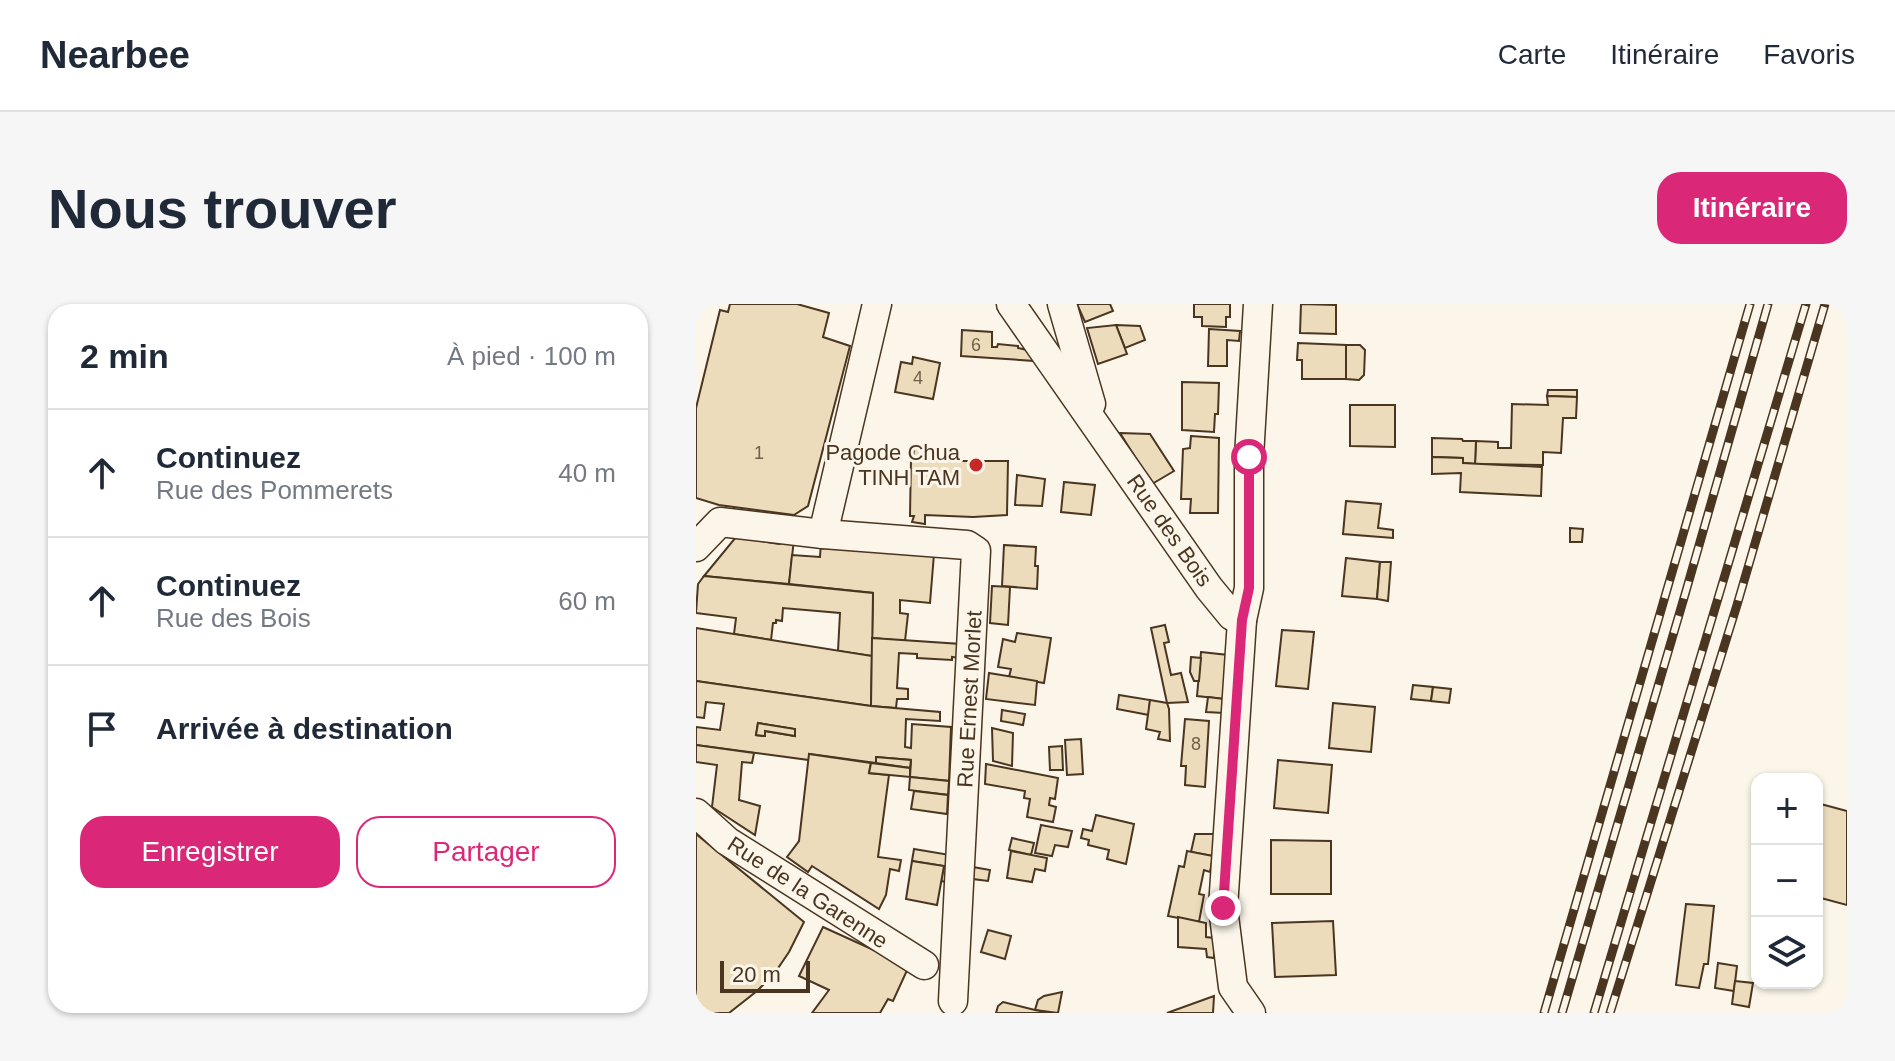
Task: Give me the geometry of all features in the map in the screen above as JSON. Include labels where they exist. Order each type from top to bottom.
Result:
[{"type":"street","points":[[696,547],[720,522],[823,534],[877,304]]},
{"type":"street","name":"Rue des Bois","points":[[1011,304],[1209,588],[1232,616],[1242,620]]},
{"type":"street","points":[[1062,304],[1098,428]]},
{"type":"street","points":[[1251,1013],[1233,987],[1223,908],[1242,620],[1249,588],[1249,457],[1258,304]]},
{"type":"street","name":"Rue Ernest Morlet","points":[[823,534],[967,545],[976,551],[953,1001]]},
{"type":"street","name":"Rue de la Garenne","points":[[696,813],[727,841],[924,965]]},
{"type":"building","points":[[730,304],[797,304],[829,313],[823,337],[850,346],[808,506],[794,515],[719,505],[696,498],[696,408],[720,310],[728,312]]},
{"type":"building","points":[[1077,304],[1110,304],[1113,311],[1085,322]]},
{"type":"building","points":[[1194,304],[1230,304],[1226,327],[1202,326],[1202,317],[1194,317]]},
{"type":"building","points":[[1301,304],[1336,305],[1336,334],[1300,333]]},
{"type":"building","points":[[1116,325],[1140,326],[1145,340],[1125,348]]},
{"type":"building","points":[[1116,325],[1127,354],[1098,364],[1087,328]]},
{"type":"building","points":[[1209,329],[1240,331],[1239,341],[1227,340],[1227,366],[1208,366]]},
{"type":"building","points":[[962,330],[992,332],[992,347],[998,344],[1018,346],[1027,350],[1035,361],[961,356]]},
{"type":"building","points":[[1298,343],[1346,345],[1346,379],[1302,379],[1302,360],[1297,360]]},
{"type":"building","points":[[1346,345],[1360,345],[1365,350],[1364,375],[1359,380],[1346,379]]},
{"type":"building","points":[[913,357],[940,363],[933,399],[895,392],[901,362],[912,364]]},
{"type":"building","points":[[1182,382],[1219,383],[1214,432],[1182,430]]},
{"type":"building","points":[[1548,390],[1577,390],[1577,397],[1547,396]]},
{"type":"building","points":[[1547,396],[1577,397],[1576,418],[1563,418],[1561,453],[1543,452],[1543,465],[1475,464],[1476,441],[1498,442],[1498,448],[1511,448],[1512,404],[1548,405]]},
{"type":"building","points":[[1350,405],[1395,405],[1395,447],[1350,446]]},
{"type":"building","points":[[1120,433],[1150,434],[1174,471],[1152,484]]},
{"type":"building","points":[[1191,436],[1219,438],[1218,513],[1190,513],[1191,499],[1181,499],[1183,449],[1190,448]]},
{"type":"building","points":[[1432,438],[1476,441],[1475,464],[1463,463],[1463,458],[1432,457]]},
{"type":"building","points":[[914,448],[927,451],[927,461],[1008,461],[1007,515],[925,515],[925,524],[912,522],[911,459]]},
{"type":"building","points":[[1432,457],[1463,458],[1463,463],[1542,467],[1541,496],[1460,492],[1461,473],[1432,474]]},
{"type":"building","points":[[1017,475],[1045,479],[1042,506],[1015,505]]},
{"type":"building","points":[[1064,482],[1095,485],[1091,515],[1061,512]]},
{"type":"building","points":[[1346,501],[1381,504],[1378,528],[1393,530],[1393,538],[1343,534]]},
{"type":"building","points":[[1570,528],[1583,529],[1582,542],[1570,542]]},
{"type":"building","points":[[736,537],[779,544],[794,539],[789,584],[704,576]]},
{"type":"building","points":[[821,542],[934,554],[930,603],[900,600],[900,613],[908,614],[905,641],[872,638],[873,593],[789,584],[792,555],[820,557]]},
{"type":"building","points":[[1004,545],[1036,547],[1037,589],[1002,586]]},
{"type":"building","points":[[1346,558],[1380,562],[1377,599],[1342,596]]},
{"type":"building","points":[[1380,562],[1391,562],[1388,601],[1377,599]]},
{"type":"building","points":[[704,576],[873,593],[872,656],[838,651],[840,613],[783,608],[782,621],[773,623],[771,640],[734,634],[736,618],[696,613],[698,584]]},
{"type":"building","points":[[992,586],[1010,587],[1008,625],[990,623]]},
{"type":"building","points":[[1165,625],[1169,642],[1164,643],[1171,675],[1181,673],[1188,702],[1167,703],[1151,628]]},
{"type":"building","points":[[696,628],[872,656],[871,706],[696,681]]},
{"type":"building","points":[[1282,630],[1314,632],[1308,689],[1276,686]]},
{"type":"building","points":[[1017,633],[1051,638],[1044,683],[1009,677],[1011,669],[998,667],[1003,639],[1015,642]]},
{"type":"building","points":[[872,638],[961,644],[960,658],[917,658],[917,654],[899,653],[897,688],[908,689],[908,699],[897,699],[896,708],[871,706]]},
{"type":"building","points":[[1201,652],[1228,655],[1224,699],[1197,696]]},
{"type":"building","points":[[1191,657],[1201,658],[1199,681],[1194,681],[1190,672]]},
{"type":"building","points":[[989,673],[1037,681],[1035,705],[986,699]]},
{"type":"building","points":[[696,681],[871,706],[940,712],[940,721],[906,719],[905,747],[911,748],[912,724],[951,727],[949,781],[910,777],[911,760],[876,757],[876,763],[809,754],[809,760],[696,745],[696,727],[720,730],[724,704],[706,702],[704,718],[696,717]],"holes":[[[758,723],[795,729],[795,736],[765,731],[765,736],[756,735]]]},
{"type":"building","points":[[1413,685],[1433,687],[1431,701],[1411,699]]},
{"type":"building","points":[[1433,687],[1451,689],[1449,703],[1431,701]]},
{"type":"building","points":[[1119,695],[1150,700],[1149,715],[1117,709]]},
{"type":"building","points":[[1208,697],[1224,699],[1224,713],[1206,712]]},
{"type":"building","points":[[1150,700],[1167,703],[1170,741],[1158,739],[1160,732],[1146,729]]},
{"type":"building","points":[[1333,703],[1375,707],[1371,752],[1329,748]]},
{"type":"building","points":[[1002,710],[1025,714],[1023,725],[1001,721]]},
{"type":"building","points":[[1185,719],[1209,721],[1205,787],[1185,785],[1186,766],[1181,766]]},
{"type":"building","points":[[758,723],[795,729],[795,736],[765,731],[765,736],[756,735]]},
{"type":"building","points":[[992,728],[1013,733],[1012,766],[993,761]]},
{"type":"building","points":[[1081,739],[1083,774],[1067,775],[1065,740]]},
{"type":"building","points":[[696,745],[754,753],[752,763],[742,762],[739,800],[760,806],[755,835],[712,807],[717,765],[696,762]]},
{"type":"building","points":[[1062,746],[1063,770],[1050,770],[1049,747]]},
{"type":"building","points":[[809,754],[871,763],[869,773],[889,775],[878,857],[901,860],[899,871],[890,869],[886,895],[879,909],[812,866],[808,872],[787,857],[799,841]]},
{"type":"building","points":[[876,757],[911,760],[910,768],[876,763]]},
{"type":"building","points":[[1278,760],[1332,765],[1328,813],[1274,808]]},
{"type":"building","points":[[871,763],[910,768],[910,777],[869,773]]},
{"type":"building","points":[[986,764],[1058,778],[1055,799],[1050,798],[1049,805],[1056,807],[1053,822],[1027,817],[1030,799],[1024,798],[1025,791],[985,784]]},
{"type":"building","points":[[910,777],[949,781],[948,795],[909,790]]},
{"type":"building","points":[[914,791],[948,795],[947,814],[911,809]]},
{"type":"building","points":[[1823,805],[1847,811],[1847,905],[1823,899]]},
{"type":"building","points":[[1096,815],[1134,824],[1126,864],[1107,859],[1109,850],[1088,845],[1089,840],[1081,838],[1083,829],[1092,831]]},
{"type":"building","points":[[1041,825],[1072,831],[1068,847],[1055,845],[1052,856],[1035,853]]},
{"type":"building","points":[[696,834],[804,922],[774,974],[729,1013],[696,1013]]},
{"type":"building","points":[[1195,834],[1215,834],[1213,856],[1191,852]]},
{"type":"building","points":[[1012,838],[1034,843],[1031,855],[1009,850]]},
{"type":"building","points":[[1271,840],[1331,841],[1331,894],[1271,894]]},
{"type":"building","points":[[914,849],[950,855],[946,882],[941,881],[944,866],[912,861]]},
{"type":"building","points":[[1011,851],[1047,858],[1045,871],[1035,869],[1032,882],[1007,878]]},
{"type":"building","points":[[1187,851],[1213,856],[1210,872],[1204,870],[1199,894],[1204,895],[1199,922],[1168,916],[1179,866],[1184,867]]},
{"type":"building","points":[[912,861],[944,866],[937,905],[906,899]]},
{"type":"building","points":[[973,867],[990,870],[988,881],[973,879]]},
{"type":"building","points":[[1686,904],[1714,906],[1708,964],[1704,964],[1699,988],[1676,985]]},
{"type":"building","points":[[1178,917],[1206,923],[1206,937],[1214,938],[1214,958],[1207,957],[1206,949],[1178,947]]},
{"type":"building","points":[[1333,921],[1336,975],[1275,977],[1272,923]]},
{"type":"building","points":[[823,927],[909,966],[893,1001],[888,999],[880,1013],[812,1013],[829,990],[799,976]]},
{"type":"building","points":[[988,930],[1011,936],[1005,959],[981,952]]},
{"type":"building","points":[[1718,963],[1737,966],[1734,991],[1715,988]]},
{"type":"building","points":[[1735,981],[1751,983],[1749,1007],[1732,1004]]},
{"type":"building","points":[[1062,992],[1058,1013],[1035,1010],[1038,1000],[1044,996]]},
{"type":"building","points":[[1214,996],[1213,1013],[1167,1013]]},
{"type":"building","points":[[1003,1002],[1035,1010],[1051,1013],[996,1013]]},
{"type":"railway","points":[[1544,1013],[1750,304]]},
{"type":"railway","points":[[1562,1013],[1768,304]]},
{"type":"railway","points":[[1594,1013],[1806,304]]},
{"type":"railway","points":[[1610,1013],[1737,605],[1825,304]]},
{"type":"place","name":"Pagode Chua TINH TAM","points":[[976,465]]},
{"type":"route","points":[[1223,908],[1242,620],[1249,588],[1249,457]]}]
